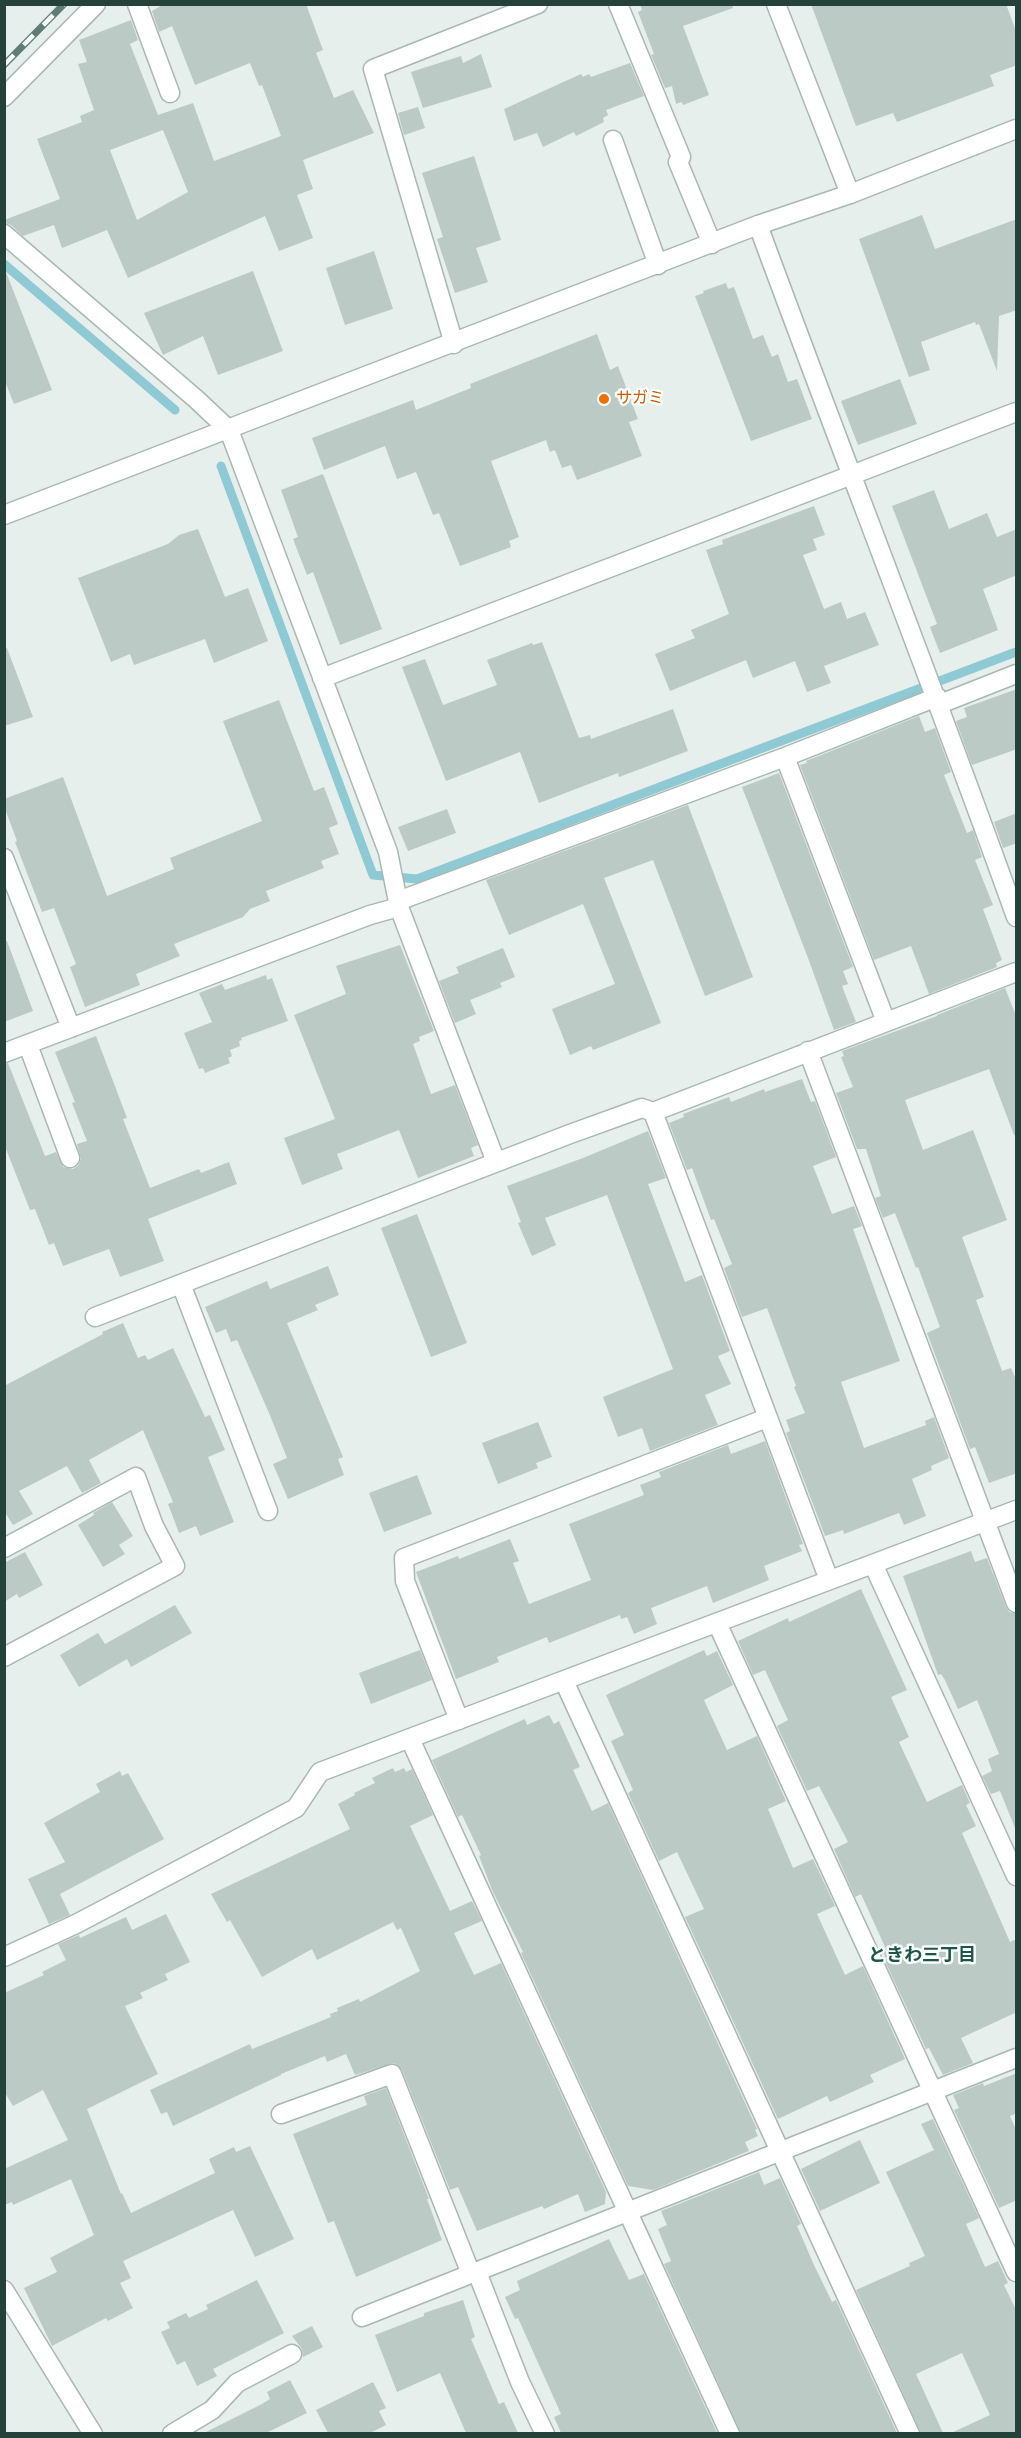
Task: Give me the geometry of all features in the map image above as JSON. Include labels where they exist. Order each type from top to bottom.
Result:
[{"type":"street","points":[[4,97],[96,4]]},
{"type":"street","points":[[137,4],[170,93]]},
{"type":"street","points":[[454,344],[373,69],[538,4]]},
{"type":"street","points":[[776,4],[850,194]]},
{"type":"street","points":[[619,5],[681,157],[678,162],[712,244]]},
{"type":"street","points":[[4,515],[454,344],[758,225],[850,194],[1017,129]]},
{"type":"street","points":[[613,140],[658,265]]},
{"type":"street","points":[[758,225],[850,475],[938,698],[1017,917]]},
{"type":"street","points":[[4,234],[196,399],[228,430],[389,857],[398,901],[496,1162]]},
{"type":"street","points":[[322,678],[1017,412]]},
{"type":"street","points":[[4,1053],[370,915],[398,901],[938,698],[1017,674]]},
{"type":"street","points":[[785,757],[886,1022]]},
{"type":"street","points":[[4,858],[71,1028]]},
{"type":"street","points":[[95,1317],[496,1162],[642,1108],[653,1112],[1017,972]]},
{"type":"street","points":[[28,1045],[70,1158]]},
{"type":"street","points":[[808,1051],[1017,1603]]},
{"type":"street","points":[[653,1112],[830,1580]]},
{"type":"street","points":[[181,1284],[268,1511]]},
{"type":"street","points":[[459,1720],[405,1581],[404,1558],[767,1418]]},
{"type":"street","points":[[4,1548],[136,1477],[154,1526],[175,1566],[4,1657]]},
{"type":"street","points":[[4,1957],[76,1924],[296,1808],[320,1772],[1017,1510]]},
{"type":"street","points":[[873,1564],[1017,1876]]},
{"type":"street","points":[[717,1623],[1017,2272]]},
{"type":"street","points":[[564,1681],[910,2433]]},
{"type":"street","points":[[410,1739],[730,2433]]},
{"type":"street","points":[[362,2317],[1017,2058]]},
{"type":"street","points":[[282,2115],[392,2074],[520,2382],[545,2433]]},
{"type":"street","points":[[4,2290],[93,2433]]},
{"type":"street","points":[[172,2433],[212,2410],[237,2383],[292,2354]]},
{"type":"building","points":[[164,4],[306,4],[323,50],[316,53],[334,98],[353,90],[374,133],[303,160],[313,189],[297,195],[313,238],[279,251],[265,216],[128,278],[107,230],[62,248],[54,225],[23,236],[11,225],[4,223],[4,220],[60,199],[37,139],[82,122],[80,116],[94,110],[78,64],[87,62],[79,40],[131,20],[138,40],[130,44],[158,115],[193,103],[214,161],[281,136],[262,85],[259,86],[250,63],[195,85],[172,26],[159,32],[152,11]],"holes":[[[163,130],[188,192],[137,220],[110,150]]]},
{"type":"building","points":[[640,4],[732,4],[733,8],[683,26],[709,95],[683,105],[682,102],[676,104],[672,86],[665,88],[651,55],[654,54],[638,12],[642,10]]},
{"type":"building","points":[[811,4],[1006,4],[1017,34],[1017,65],[990,75],[994,86],[897,122],[893,113],[856,126]]},
{"type":"building","points":[[481,54],[492,87],[423,108],[411,72],[461,56],[463,63]]},
{"type":"building","points":[[630,63],[644,96],[606,110],[608,115],[603,118],[604,122],[576,136],[574,132],[543,147],[537,133],[514,141],[504,109],[581,74],[583,77],[589,74],[591,77]]},
{"type":"building","points":[[418,107],[425,128],[404,135],[398,113]]},
{"type":"building","points":[[474,156],[501,240],[476,248],[488,282],[455,293],[437,239],[443,237],[422,173]]},
{"type":"building","points":[[922,215],[935,249],[1017,219],[1017,310],[999,316],[997,371],[979,324],[976,325],[975,322],[921,342],[930,370],[909,377],[859,239]]},
{"type":"building","points":[[374,251],[393,309],[345,325],[326,268]]},
{"type":"building","points":[[253,271],[283,351],[218,375],[203,336],[163,355],[144,313]]},
{"type":"building","points":[[4,272],[6,272],[52,390],[14,404],[4,379]]},
{"type":"building","points":[[726,283],[728,289],[734,287],[753,339],[763,335],[772,357],[778,354],[788,382],[797,379],[812,419],[751,441],[695,296]]},
{"type":"building","points":[[597,334],[610,370],[618,366],[638,419],[629,422],[642,456],[577,480],[571,465],[562,468],[555,450],[550,452],[546,440],[491,461],[519,537],[509,541],[511,547],[460,566],[439,513],[433,515],[416,472],[397,479],[385,446],[324,470],[312,438],[413,400],[416,410],[471,388],[470,384]]},
{"type":"building","points":[[900,379],[917,424],[858,445],[841,401]]},
{"type":"building","points":[[323,474],[382,629],[340,645],[313,572],[307,575],[293,539],[298,537],[281,490]]},
{"type":"building","points":[[934,490],[949,529],[987,513],[997,537],[1017,529],[1017,575],[983,589],[998,630],[940,653],[930,627],[937,624],[892,506]]},
{"type":"building","points":[[814,506],[825,535],[813,539],[817,550],[803,555],[824,609],[841,602],[847,619],[865,612],[879,645],[824,666],[831,683],[807,692],[795,661],[753,678],[746,660],[670,691],[655,654],[695,638],[691,630],[729,614],[706,550],[723,544],[722,540]]},
{"type":"building","points":[[198,529],[225,597],[248,588],[268,641],[214,663],[205,639],[134,665],[130,654],[111,662],[78,578],[168,544],[179,535]]},
{"type":"building","points":[[542,642],[579,738],[590,735],[591,739],[673,709],[688,751],[619,777],[618,773],[539,803],[520,752],[446,781],[402,667],[425,659],[443,705],[497,685],[487,660],[532,643],[533,645]]},
{"type":"building","points":[[4,648],[7,648],[33,717],[4,726]]},
{"type":"building","points":[[1017,689],[1017,749],[972,765],[956,721],[967,717],[964,708]]},
{"type":"building","points":[[279,700],[314,791],[324,787],[338,824],[329,828],[339,854],[321,861],[324,868],[266,891],[270,901],[250,909],[243,917],[174,944],[180,956],[136,974],[140,985],[85,1007],[70,967],[76,964],[54,908],[42,912],[15,842],[17,841],[4,806],[4,799],[63,777],[107,896],[174,869],[170,858],[262,821],[223,721]]},
{"type":"building","points":[[919,716],[925,732],[935,728],[951,772],[944,775],[967,833],[973,830],[982,857],[975,860],[993,905],[983,909],[1002,960],[996,963],[997,967],[929,994],[911,946],[874,960],[800,765]]},
{"type":"building","points":[[779,773],[853,967],[843,971],[848,984],[842,986],[856,1022],[834,1030],[742,787]]},
{"type":"building","points":[[688,805],[753,977],[705,996],[653,860],[604,878],[661,1023],[593,1050],[591,1046],[570,1055],[552,1009],[615,984],[583,904],[509,935],[486,880]]},
{"type":"building","points":[[447,809],[456,833],[408,851],[398,827]]},
{"type":"building","points":[[1017,813],[1017,843],[1003,848],[994,822]]},
{"type":"building","points":[[4,941],[7,941],[33,1011],[4,1022]]},
{"type":"building","points":[[400,945],[434,1031],[419,1037],[420,1041],[413,1044],[431,1094],[455,1085],[478,1145],[471,1148],[474,1156],[418,1178],[399,1130],[337,1154],[343,1169],[302,1185],[284,1138],[335,1119],[294,1015],[346,994],[336,966]]},
{"type":"building","points":[[503,948],[515,977],[500,983],[502,987],[470,1000],[476,1014],[455,1023],[439,981],[459,973],[456,967]]},
{"type":"building","points":[[266,975],[267,980],[272,978],[288,1021],[241,1038],[240,1046],[230,1050],[232,1056],[228,1058],[230,1063],[205,1073],[203,1068],[199,1069],[184,1033],[212,1022],[199,993],[222,984],[225,990]]},
{"type":"building","points":[[1005,988],[1017,1018],[1017,1135],[1014,1135],[989,1069],[905,1100],[923,1150],[973,1130],[1007,1220],[962,1237],[984,1297],[976,1300],[1002,1371],[1011,1368],[1017,1382],[1017,1473],[989,1483],[975,1447],[970,1449],[927,1333],[940,1327],[918,1267],[916,1268],[895,1213],[883,1218],[875,1198],[881,1196],[866,1149],[857,1149],[836,1093],[853,1087],[841,1057],[844,1056],[842,1051]]},
{"type":"building","points":[[96,1036],[127,1118],[123,1119],[150,1188],[199,1169],[201,1173],[229,1162],[237,1184],[148,1219],[164,1261],[120,1277],[109,1249],[63,1266],[54,1243],[49,1245],[35,1209],[30,1210],[4,1144],[4,1064],[8,1063],[45,1156],[56,1152],[63,1167],[73,1169],[78,1166],[81,1159],[77,1144],[87,1141],[72,1103],[75,1102],[55,1052]]},
{"type":"building","points":[[802,1079],[811,1102],[815,1101],[836,1157],[813,1166],[832,1214],[854,1206],[862,1226],[853,1229],[900,1361],[841,1382],[864,1448],[926,1425],[925,1421],[934,1417],[949,1458],[931,1466],[932,1470],[912,1479],[926,1516],[904,1525],[899,1513],[844,1534],[843,1530],[825,1536],[786,1433],[790,1431],[786,1420],[805,1413],[767,1308],[742,1317],[724,1268],[732,1264],[714,1219],[711,1220],[692,1168],[687,1170],[669,1123],[684,1117],[683,1114],[729,1097],[731,1102],[764,1089],[765,1092]]},
{"type":"building","points":[[648,1131],[666,1178],[648,1184],[685,1282],[702,1275],[730,1351],[718,1356],[731,1384],[705,1395],[718,1425],[650,1451],[642,1428],[618,1437],[603,1397],[673,1369],[607,1195],[545,1218],[556,1245],[532,1256],[518,1223],[521,1222],[507,1186]]},
{"type":"building","points":[[417,1214],[467,1343],[431,1357],[381,1228]]},
{"type":"building","points":[[328,1266],[339,1295],[315,1305],[318,1310],[287,1323],[343,1457],[338,1459],[344,1475],[288,1499],[273,1464],[287,1458],[269,1413],[237,1340],[231,1342],[226,1329],[216,1333],[205,1307],[267,1281],[270,1289]]},
{"type":"building","points":[[123,1323],[138,1358],[145,1355],[148,1360],[173,1348],[205,1417],[210,1415],[225,1450],[208,1457],[234,1522],[200,1536],[196,1526],[179,1533],[168,1504],[173,1502],[143,1430],[89,1460],[101,1483],[82,1493],[67,1466],[19,1491],[33,1514],[13,1525],[4,1511],[4,1386],[103,1334],[102,1332]]},
{"type":"building","points":[[538,1422],[552,1457],[536,1463],[538,1468],[498,1484],[482,1443]]},
{"type":"building","points":[[765,1441],[803,1544],[799,1545],[802,1551],[764,1566],[769,1580],[713,1603],[707,1586],[651,1608],[657,1624],[634,1634],[627,1617],[621,1619],[620,1615],[549,1643],[547,1637],[497,1657],[499,1662],[456,1679],[416,1572],[458,1556],[459,1559],[510,1539],[519,1561],[513,1563],[529,1604],[591,1580],[569,1524],[644,1495],[640,1485],[661,1477],[659,1472],[728,1445],[731,1454]]},
{"type":"building","points":[[417,1475],[432,1514],[384,1532],[369,1493]]},
{"type":"building","points":[[112,1502],[133,1536],[119,1545],[125,1554],[103,1567],[78,1525]]},
{"type":"building","points":[[971,1551],[975,1562],[987,1558],[1006,1607],[1009,1612],[1017,1614],[1015,1828],[1000,1791],[991,1794],[982,1776],[992,1771],[988,1759],[999,1754],[977,1700],[958,1709],[945,1680],[941,1674],[938,1675],[903,1576]]},
{"type":"building","points":[[25,1552],[43,1585],[19,1598],[17,1594],[4,1602],[4,1563]]},
{"type":"building","points":[[861,1589],[907,1690],[891,1697],[909,1737],[899,1742],[927,1802],[962,1785],[970,1803],[966,1805],[976,1826],[962,1833],[1010,1942],[1017,1939],[1017,2012],[961,2038],[973,2063],[943,2075],[929,2048],[926,2049],[883,1957],[885,1956],[883,1950],[886,1949],[861,1894],[855,1897],[834,1849],[848,1842],[819,1786],[807,1791],[777,1726],[788,1720],[765,1670],[753,1675],[738,1641],[788,1618],[789,1622]]},
{"type":"building","points":[[175,1605],[192,1633],[131,1667],[127,1659],[79,1687],[60,1655],[98,1633],[105,1644]]},
{"type":"building","points":[[420,1650],[432,1680],[371,1704],[359,1673]]},
{"type":"building","points":[[704,1650],[707,1656],[717,1651],[733,1685],[704,1700],[727,1750],[757,1736],[786,1801],[768,1809],[793,1868],[813,1859],[835,1906],[817,1914],[845,1975],[863,1966],[905,2059],[870,2075],[874,2082],[830,2102],[827,2096],[778,2119],[685,1917],[704,1909],[677,1852],[659,1861],[628,1793],[633,1790],[611,1741],[624,1735],[606,1695]]},
{"type":"building","points":[[549,1715],[554,1724],[559,1721],[580,1767],[573,1770],[592,1811],[608,1803],[757,2129],[755,2130],[758,2136],[745,2142],[749,2151],[653,2190],[628,2186],[521,1953],[523,1952],[493,1892],[479,1856],[481,1855],[462,1815],[458,1817],[432,1760],[525,1719],[527,1725]]},
{"type":"building","points":[[393,1768],[395,1772],[404,1768],[406,1772],[412,1769],[433,1815],[410,1826],[450,1911],[472,1901],[482,1921],[454,1933],[474,1975],[501,1963],[606,2192],[605,2204],[585,2212],[578,2194],[544,2209],[542,2206],[477,2231],[458,2187],[450,2190],[402,2070],[394,2063],[355,2075],[346,2054],[327,2062],[325,2056],[281,2074],[173,2126],[167,2112],[161,2114],[150,2090],[250,2044],[252,2049],[331,2017],[330,2014],[338,2011],[337,2008],[359,1999],[360,2002],[420,1971],[401,1928],[397,1930],[393,1922],[317,1960],[312,1949],[262,1977],[230,1920],[227,1922],[211,1894],[350,1829],[338,1804],[375,1783],[372,1778]]},
{"type":"building","points":[[120,1771],[122,1776],[128,1773],[164,1839],[60,1894],[70,1915],[49,1924],[28,1879],[65,1862],[44,1823],[100,1792],[96,1784]]},
{"type":"building","points":[[166,1914],[190,1962],[165,1974],[168,1980],[140,1993],[143,1998],[125,2006],[158,2074],[87,2109],[121,2194],[131,2213],[215,2173],[209,2159],[234,2147],[236,2152],[250,2146],[294,2239],[255,2257],[233,2210],[123,2261],[131,2278],[120,2283],[133,2308],[108,2321],[106,2318],[52,2346],[24,2288],[57,2272],[50,2258],[94,2235],[71,2179],[13,2205],[12,2202],[4,2205],[4,2169],[68,2140],[43,2090],[13,2106],[4,2091],[4,1993],[44,1975],[42,1972],[66,1960],[58,1944],[79,1935],[80,1938],[126,1917],[132,1930]]},
{"type":"building","points":[[1017,2073],[1017,2113],[1010,2116],[1017,2132],[1017,2200],[999,2208],[954,2110],[959,2108],[953,2095]]},
{"type":"building","points":[[386,2088],[429,2199],[427,2199],[442,2240],[356,2277],[334,2221],[328,2223],[293,2134],[367,2105],[364,2096]]},
{"type":"building","points":[[933,2119],[979,2218],[966,2224],[985,2267],[998,2261],[1008,2283],[1004,2285],[1017,2312],[1017,2433],[951,2433],[990,2415],[962,2353],[916,2374],[943,2433],[921,2433],[856,2290],[910,2266],[909,2263],[925,2256],[886,2172],[934,2150],[921,2124]]},
{"type":"building","points":[[860,2140],[880,2183],[820,2211],[801,2169]]},
{"type":"building","points":[[759,2172],[764,2185],[780,2178],[801,2224],[797,2226],[814,2265],[832,2302],[836,2300],[897,2433],[741,2433],[664,2264],[671,2261],[658,2229],[667,2225],[661,2211]]},
{"type":"building","points":[[609,2239],[629,2280],[644,2274],[717,2433],[561,2433],[554,2417],[561,2414],[518,2318],[515,2319],[505,2297],[520,2290],[517,2281]]},
{"type":"building","points":[[257,2280],[284,2333],[213,2369],[217,2376],[197,2386],[185,2361],[177,2365],[161,2332],[170,2328],[167,2322],[186,2313],[189,2318],[208,2309],[206,2305]]},
{"type":"building","points":[[463,2300],[475,2337],[471,2339],[499,2404],[504,2402],[518,2433],[466,2433],[440,2373],[397,2392],[375,2335],[424,2316],[424,2313]]},
{"type":"building","points":[[312,2326],[323,2347],[303,2357],[302,2349],[292,2336]]},
{"type":"building","points":[[290,2380],[307,2413],[266,2433],[204,2433],[262,2404],[270,2399],[267,2392]]},
{"type":"building","points":[[373,2382],[386,2408],[379,2411],[386,2425],[370,2433],[328,2433],[316,2410]]},
{"type":"waterway","points":[[4,264],[175,410]]},
{"type":"waterway","points":[[221,466],[373,875],[417,879],[1016,652]]},
{"type":"railway","points":[[4,65],[64,4]]},
{"type":"place","name":"サガミ","points":[[604,399]]},
{"type":"district","name":"ときわ三丁目","points":[[922,1956]]}]
